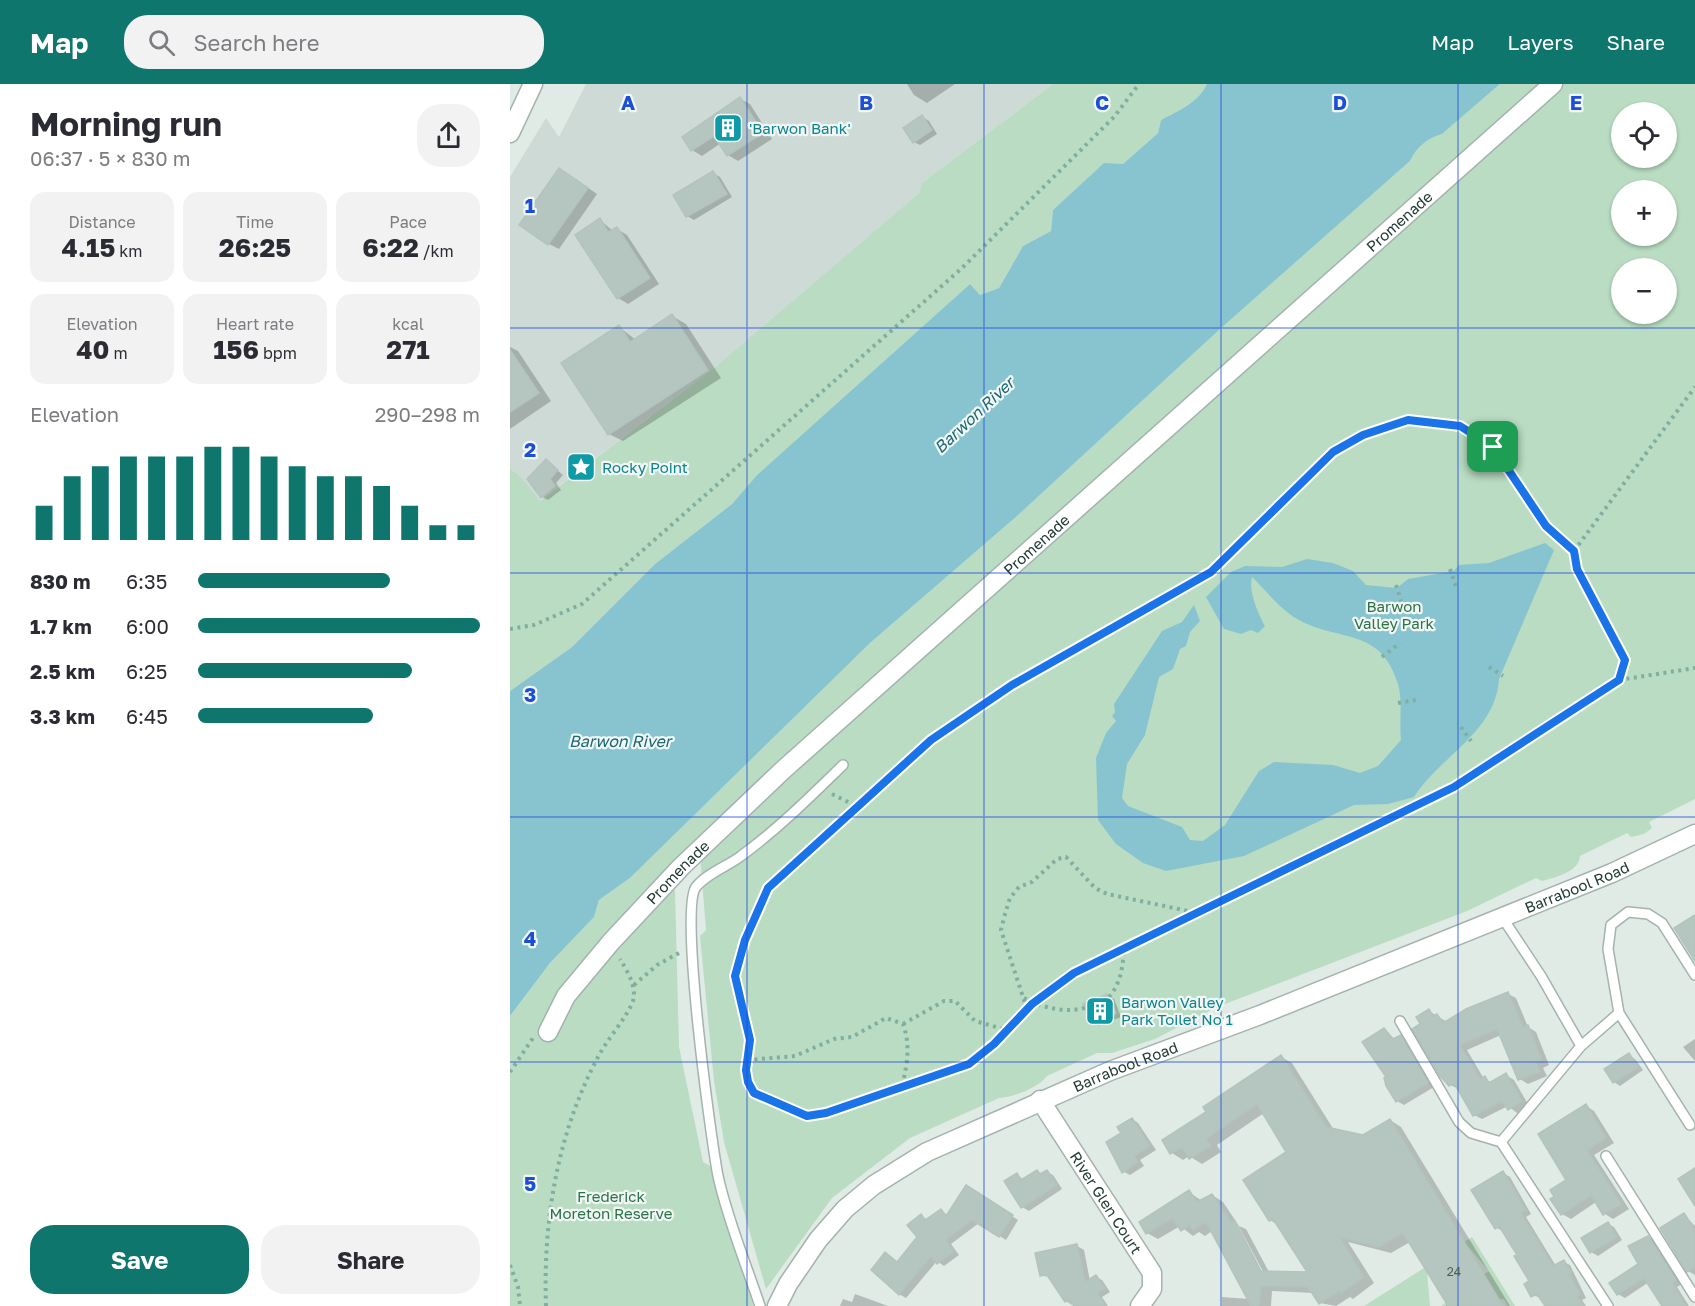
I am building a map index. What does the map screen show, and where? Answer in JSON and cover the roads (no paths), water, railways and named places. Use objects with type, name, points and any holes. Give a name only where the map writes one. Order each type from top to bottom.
[{"type":"street","points":[[510,133],[533,84]]},
{"type":"street","name":"Promenade","points":[[540,1035],[566,996],[611,942],[681,867],[783,770],[1553,84]]},
{"type":"street","name":"Barrabool Road","points":[[777,1306],[788,1284],[818,1240],[845,1209],[874,1185],[927,1152],[1040,1100],[1611,873],[1695,834]]},
{"type":"street","name":"River Glen Court","points":[[1040,1100],[1152,1273],[1152,1289],[1140,1306]]},
{"type":"lane","name":"Promenade","points":[[760,1306],[719,1178],[704,1075],[692,946],[692,895],[696,886],[741,856],[783,822],[843,765]]},
{"type":"lane","points":[[1690,1125],[1619,1013],[1608,949],[1611,925],[1628,912],[1648,914],[1662,923],[1695,975]]},
{"type":"lane","points":[[1502,917],[1541,976],[1581,1046]]},
{"type":"lane","points":[[1501,1142],[1581,1046],[1619,1013]]},
{"type":"lane","points":[[1400,1022],[1459,1122],[1471,1133],[1501,1142],[1608,1306]]},
{"type":"lane","points":[[1606,1156],[1695,1297]]},
{"type":"water","name":"Barwon River","points":[[1207,84],[1500,84],[1442,134],[1423,144],[1410,161],[1219,330],[1017,516],[870,643],[630,878],[599,900],[594,917],[550,963],[510,1016],[510,691],[572,647],[655,564],[732,504],[757,475],[970,284],[980,295],[999,288],[1023,246],[1051,231],[1053,210],[1104,163],[1123,164],[1158,133],[1161,120],[1193,101]]},
{"type":"water","points":[[1545,543],[1554,550],[1499,679],[1496,698],[1488,714],[1478,729],[1425,782],[1414,797],[1388,804],[1354,805],[1244,856],[1166,871],[1143,863],[1116,844],[1098,820],[1096,758],[1106,733],[1116,721],[1112,716],[1115,712],[1114,704],[1162,631],[1182,622],[1194,605],[1200,621],[1190,632],[1186,646],[1180,649],[1173,669],[1159,677],[1145,735],[1127,764],[1122,798],[1128,806],[1182,827],[1190,840],[1203,841],[1225,825],[1259,771],[1274,762],[1333,765],[1360,773],[1378,766],[1401,740],[1398,684],[1391,666],[1381,653],[1357,639],[1314,627],[1292,616],[1252,577],[1253,595],[1265,626],[1258,633],[1251,630],[1241,634],[1224,629],[1206,597],[1231,572],[1245,566],[1282,567],[1307,559],[1333,563],[1353,571],[1366,585],[1397,588],[1408,579],[1454,571],[1459,565],[1489,563]]},
{"type":"place","name":"'Barwon Bank'","points":[[728,128]]},
{"type":"place","name":"Rocky Point","points":[[581,467]]},
{"type":"place","name":"Barwon Valley Park Toilet No 1","points":[[1100,1011]]},
{"type":"park label","name":"Barwon Valley Park","points":[[1394,614]]},
{"type":"park label","name":"Frederick Moreton Reserve","points":[[611,1204]]}]
